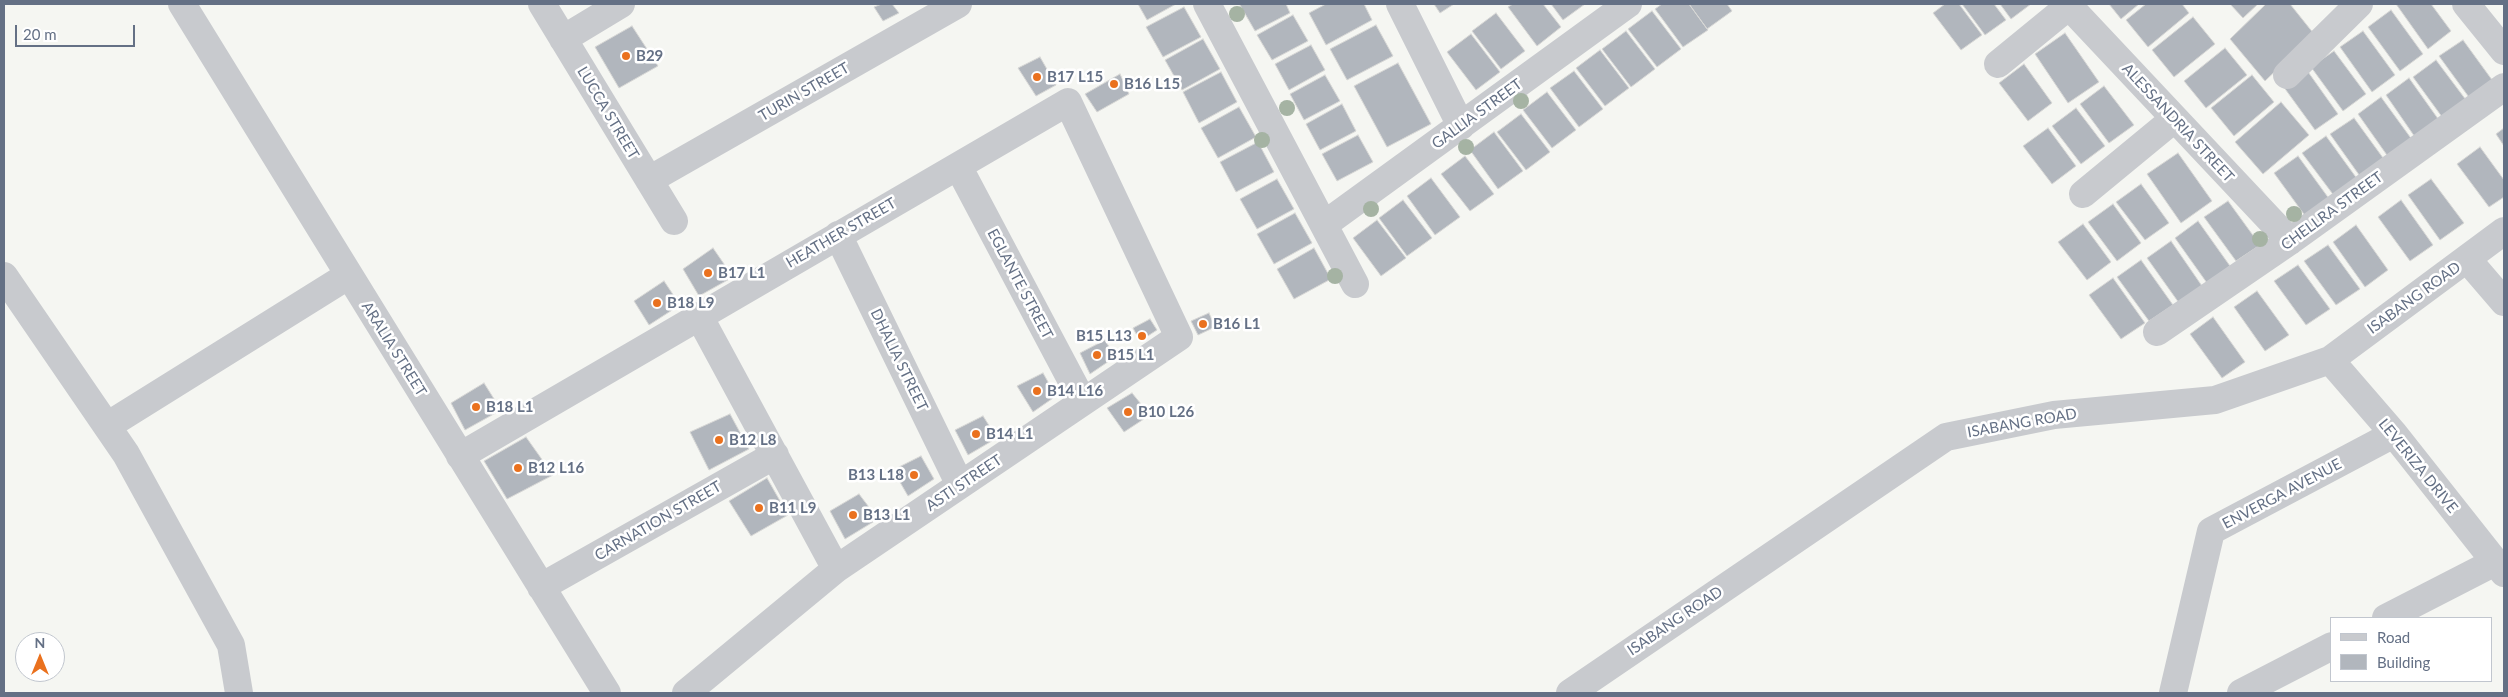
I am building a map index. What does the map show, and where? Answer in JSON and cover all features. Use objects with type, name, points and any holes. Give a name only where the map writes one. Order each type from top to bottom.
[{"type":"street","name":"ARALIA STREET","points":[[182,4],[607,693]]},
{"type":"street","name":"LUCCA STREET","points":[[542,4],[674,221]]},
{"type":"street","points":[[563,38],[621,4]]},
{"type":"street","name":"TURIN STREET","points":[[649,180],[958,4]]},
{"type":"street","points":[[1207,4],[1326,224],[1355,284]]},
{"type":"street","points":[[1400,4],[1461,126]]},
{"type":"street","name":"GALLIA STREET","points":[[1326,224],[1628,4]]},
{"type":"street","points":[[2466,4],[2504,51]]},
{"type":"street","points":[[1998,64],[2068,5]]},
{"type":"street","name":"ALESSANDRIA STREET","points":[[2068,5],[2290,241]]},
{"type":"street","points":[[2288,75],[2352,6]]},
{"type":"street","name":"CHELLRA STREET","points":[[2157,332],[2290,241],[2504,87]]},
{"type":"street","name":"HEATHER STREET","points":[[460,456],[1068,102],[1179,337]]},
{"type":"street","points":[[2083,194],[2174,119]]},
{"type":"street","name":"EGLANTE STREET","points":[[958,166],[1082,402]]},
{"type":"street","name":"ISABANG ROAD","points":[[1570,693],[1946,437],[2054,415],[2215,400],[2330,360],[2504,231]]},
{"type":"street","name":"DHALIA STREET","points":[[838,235],[960,486]]},
{"type":"street","points":[[2467,259],[2504,302]]},
{"type":"street","points":[[107,426],[348,275]]},
{"type":"street","points":[[8,290],[126,454],[231,645],[239,693]]},
{"type":"street","points":[[699,316],[836,569]]},
{"type":"street","name":"ASTI STREET","points":[[686,693],[836,569],[1179,337]]},
{"type":"street","name":"LEVERIZA DRIVE","points":[[2330,360],[2394,434],[2500,568]]},
{"type":"street","name":"ENVERGA AVENUE","points":[[2173,693],[2211,531],[2394,434]]},
{"type":"street","name":"CARNATION STREET","points":[[541,587],[775,455]]},
{"type":"street","points":[[2388,617],[2500,568]]},
{"type":"street","points":[[2241,693],[2330,647]]},
{"type":"building","points":[[882,4],[892,4],[899,13],[883,21],[874,7]]},
{"type":"building","points":[[1138,4],[1176,4],[1147,20]]},
{"type":"building","points":[[1286,4],[1290,13],[1255,31],[1240,5]]},
{"type":"building","points":[[1326,4],[1364,4],[1372,20],[1326,45],[1309,13]]},
{"type":"building","points":[[1434,4],[1454,4],[1440,13]]},
{"type":"building","points":[[1513,4],[1543,4],[1561,27],[1537,46],[1508,7]]},
{"type":"building","points":[[1551,4],[1585,4],[1563,20]]},
{"type":"building","points":[[1662,4],[1689,4],[1708,30],[1683,47],[1655,9]]},
{"type":"building","points":[[1689,4],[1727,4],[1732,11],[1707,29]]},
{"type":"building","points":[[1945,4],[1959,4],[1982,35],[1961,50],[1933,13]]},
{"type":"building","points":[[1962,4],[1994,4],[2006,20],[1985,35]]},
{"type":"building","points":[[2000,4],[2031,4],[2011,19]]},
{"type":"building","points":[[2109,4],[2139,4],[2121,19]]},
{"type":"building","points":[[2146,4],[2182,4],[2189,13],[2148,47],[2126,20]]},
{"type":"building","points":[[2230,4],[2258,4],[2243,18]]},
{"type":"building","points":[[2266,4],[2290,4],[2314,34],[2265,81],[2230,39]]},
{"type":"building","points":[[2396,4],[2431,4],[2451,31],[2428,49]]},
{"type":"building","points":[[1184,7],[1201,37],[1163,57],[1146,27]]},
{"type":"building","points":[[2391,10],[2423,54],[2400,71],[2368,27]]},
{"type":"building","points":[[1652,11],[1681,49],[1657,67],[1628,29]]},
{"type":"building","points":[[1496,13],[1525,51],[1501,69],[1472,31]]},
{"type":"building","points":[[1293,15],[1308,41],[1272,60],[1257,35]]},
{"type":"building","points":[[2193,17],[2215,44],[2174,77],[2152,50]]},
{"type":"building","points":[[1376,25],[1393,56],[1347,80],[1330,49]]},
{"type":"building","name":"B29","points":[[632,26],[658,66],[619,88],[595,47]]},
{"type":"building","points":[[1626,31],[1655,69],[1631,87],[1602,49]]},
{"type":"building","points":[[2363,31],[2395,75],[2372,92],[2340,47]]},
{"type":"building","points":[[2065,33],[2099,82],[2068,103],[2035,54]]},
{"type":"building","points":[[1471,34],[1500,72],[1476,90],[1447,52]]},
{"type":"building","points":[[1203,39],[1220,69],[1182,90],[1165,60]]},
{"type":"building","points":[[2463,40],[2495,84],[2471,100],[2439,56]]},
{"type":"building","points":[[1311,45],[1325,70],[1289,90],[1275,64]]},
{"type":"building","points":[[2225,48],[2247,75],[2206,108],[2184,81]]},
{"type":"building","points":[[1600,50],[1629,88],[1605,106],[1576,68]]},
{"type":"building","points":[[2334,51],[2366,94],[2343,111],[2311,67]]},
{"type":"building","name":"B17 L15","points":[[1040,57],[1056,85],[1036,96],[1018,68]]},
{"type":"building","points":[[2436,60],[2469,104],[2445,121],[2413,77]]},
{"type":"building","points":[[1398,63],[1431,124],[1387,147],[1354,86]]},
{"type":"building","points":[[2024,64],[2052,103],[2028,121],[1999,83]]},
{"type":"building","points":[[2306,69],[2338,114],[2315,130],[2283,86]]},
{"type":"building","points":[[1574,71],[1603,109],[1579,127],[1550,88]]},
{"type":"building","points":[[1221,72],[1237,102],[1199,123],[1183,92]]},
{"type":"building","name":"B16 L15","points":[[1120,74],[1129,94],[1097,112],[1085,94]]},
{"type":"building","points":[[1325,75],[1340,101],[1304,120],[1290,94]]},
{"type":"building","points":[[2252,75],[2274,102],[2234,136],[2211,108]]},
{"type":"building","points":[[2409,78],[2441,123],[2417,140],[2386,95]]},
{"type":"building","points":[[2104,86],[2134,125],[2109,143],[2080,104]]},
{"type":"building","points":[[1547,92],[1576,130],[1552,148],[1523,110]]},
{"type":"building","points":[[2381,97],[2413,141],[2389,158],[2358,114]]},
{"type":"building","points":[[2281,102],[2309,135],[2263,174],[2235,142]]},
{"type":"building","points":[[1342,104],[1356,131],[1320,150],[1306,124]]},
{"type":"building","points":[[1239,107],[1256,137],[1218,158],[1201,128]]},
{"type":"building","points":[[2076,108],[2105,146],[2081,164],[2052,126]]},
{"type":"building","points":[[1521,114],[1550,152],[1526,170],[1497,132]]},
{"type":"building","points":[[2354,118],[2386,162],[2362,179],[2330,134]]},
{"type":"building","points":[[2048,128],[2076,166],[2052,184],[2023,146]]},
{"type":"building","points":[[2504,128],[2504,146],[2496,134]]},
{"type":"building","points":[[1494,132],[1523,171],[1498,189],[1470,150]]},
{"type":"building","points":[[1358,135],[1373,162],[1337,181],[1322,154]]},
{"type":"building","points":[[2326,136],[2358,180],[2335,197],[2302,153]]},
{"type":"building","points":[[1258,142],[1274,172],[1236,192],[1220,162]]},
{"type":"building","points":[[2480,147],[2504,180],[2504,197],[2489,207],[2457,164]]},
{"type":"building","points":[[2178,153],[2212,201],[2181,223],[2147,174]]},
{"type":"building","points":[[1465,156],[1494,194],[1470,211],[1441,174]]},
{"type":"building","points":[[2298,156],[2330,200],[2306,217],[2274,173]]},
{"type":"building","points":[[1431,178],[1460,217],[1435,235],[1407,196]]},
{"type":"building","points":[[1277,179],[1294,209],[1257,229],[1240,199]]},
{"type":"building","points":[[2431,179],[2464,223],[2440,240],[2408,195]]},
{"type":"building","points":[[2141,184],[2169,223],[2145,240],[2116,202]]},
{"type":"building","points":[[1403,200],[1432,238],[1407,256],[1379,218]]},
{"type":"building","points":[[2401,200],[2433,245],[2410,261],[2378,217]]},
{"type":"building","points":[[2228,201],[2260,245],[2236,261],[2204,217]]},
{"type":"building","points":[[2113,204],[2141,243],[2117,261],[2088,222]]},
{"type":"building","points":[[1295,213],[1312,243],[1274,264],[1257,234]]},
{"type":"building","points":[[1377,220],[1406,258],[1381,276],[1353,238]]},
{"type":"building","points":[[2198,221],[2230,266],[2207,283],[2175,238]]},
{"type":"building","points":[[2083,224],[2111,262],[2087,280],[2058,242]]},
{"type":"building","points":[[2356,225],[2388,270],[2365,287],[2333,242]]},
{"type":"building","points":[[2171,241],[2202,286],[2179,303],[2147,258]]},
{"type":"building","points":[[2328,245],[2360,289],[2336,305],[2304,261]]},
{"type":"building","name":"B17 L1","points":[[713,248],[733,277],[699,296],[683,269]]},
{"type":"building","points":[[1314,248],[1331,279],[1294,299],[1277,269]]},
{"type":"building","points":[[2141,260],[2173,305],[2149,321],[2117,277]]},
{"type":"building","points":[[2298,265],[2330,309],[2306,325],[2274,281]]},
{"type":"building","points":[[2113,278],[2145,323],[2121,339],[2089,295]]},
{"type":"building","name":"B18 L9","points":[[664,281],[680,305],[649,325],[634,301]]},
{"type":"building","points":[[2257,291],[2289,335],[2265,351],[2234,307]]},
{"type":"building","name":"B16 L1","points":[[1209,313],[1215,327],[1198,335],[1191,321]]},
{"type":"building","points":[[2213,317],[2245,362],[2222,378],[2190,334]]},
{"type":"building","name":"B15 L13","points":[[1150,319],[1157,330],[1140,341],[1133,328]]},
{"type":"building","name":"B15 L1","points":[[1105,340],[1115,357],[1090,374],[1080,353]]},
{"type":"building","name":"B14 L16","points":[[1043,373],[1056,396],[1033,412],[1017,386]]},
{"type":"building","name":"B18 L1","points":[[484,383],[501,410],[465,430],[451,403]]},
{"type":"building","name":"B10 L26","points":[[1132,393],[1150,415],[1124,432],[1107,408]]},
{"type":"building","name":"B12 L8","points":[[730,414],[749,449],[709,470],[690,432]]},
{"type":"building","name":"B14 L1","points":[[983,416],[997,438],[968,455],[955,430]]},
{"type":"building","name":"B12 L16","points":[[526,437],[553,475],[507,499],[484,461]]},
{"type":"building","name":"B13 L18","points":[[921,456],[934,479],[908,496],[893,470]]},
{"type":"building","name":"B11 L9","points":[[767,478],[788,515],[751,536],[729,501]]},
{"type":"building","name":"B13 L1","points":[[859,494],[878,519],[845,539],[830,511]]},
{"type":"place","name":"B29","points":[[626,56]]},
{"type":"place","name":"B17 L15","points":[[1037,77]]},
{"type":"place","name":"B16 L15","points":[[1114,84]]},
{"type":"place","name":"B17 L1","points":[[708,273]]},
{"type":"place","name":"B18 L9","points":[[657,303]]},
{"type":"place","name":"B16 L1","points":[[1203,324]]},
{"type":"place","name":"B15 L13","points":[[1142,336]]},
{"type":"place","name":"B15 L1","points":[[1097,355]]},
{"type":"place","name":"B14 L16","points":[[1037,391]]},
{"type":"place","name":"B18 L1","points":[[476,407]]},
{"type":"place","name":"B10 L26","points":[[1128,412]]},
{"type":"place","name":"B14 L1","points":[[976,434]]},
{"type":"place","name":"B12 L8","points":[[719,440]]},
{"type":"place","name":"B12 L16","points":[[518,468]]},
{"type":"place","name":"B13 L18","points":[[914,475]]},
{"type":"place","name":"B11 L9","points":[[759,508]]},
{"type":"place","name":"B13 L1","points":[[853,515]]}]
